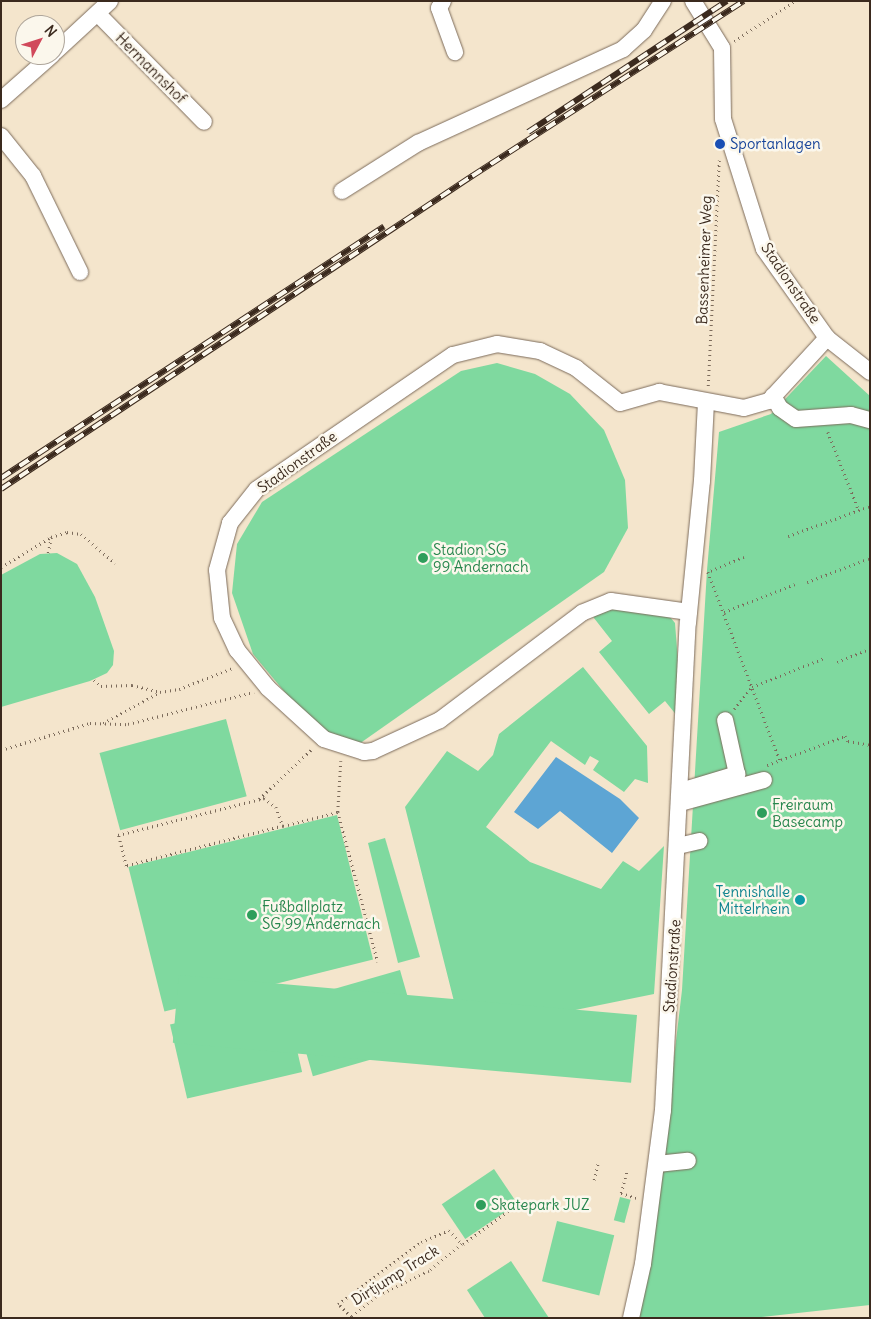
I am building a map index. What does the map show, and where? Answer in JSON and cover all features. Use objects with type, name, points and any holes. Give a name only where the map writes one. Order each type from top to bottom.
[{"type":"street","points":[[65,43],[110,1]]},
{"type":"street","points":[[443,1],[439,8],[455,52]]},
{"type":"street","points":[[342,191],[418,143],[623,49],[644,30],[662,1]]},
{"type":"street","points":[[693,1],[722,48]]},
{"type":"street","name":"Hermannshof","points":[[98,14],[204,122]]},
{"type":"street","name":"Stadionstraße","points":[[722,48],[723,119],[764,249],[827,338],[870,372]]},
{"type":"street","points":[[1,100],[41,65]]},
{"type":"street","points":[[1,136],[33,176],[80,272]]},
{"type":"street","name":"Stadionstraße","points":[[690,612],[611,601],[582,613],[440,720],[373,751],[342,747],[324,739],[268,688],[247,662],[222,618],[217,590],[223,547],[230,523],[243,503],[278,473],[453,355],[498,344],[540,351],[576,368],[620,404],[659,392],[706,403],[744,408],[760,405],[773,396],[827,338]]},
{"type":"street","points":[[773,396],[780,408],[796,419],[822,419],[851,415],[870,420]]},
{"type":"street","name":"Stadionstraße","points":[[631,1318],[657,1188],[681,797],[690,612],[706,403]]},
{"type":"street","points":[[681,797],[737,774],[724,720]]},
{"type":"street","points":[[681,797],[763,773]]},
{"type":"street","points":[[678,846],[699,841]]},
{"type":"street","points":[[657,1164],[688,1161]]},
{"type":"path","points":[[722,48],[794,1]]},
{"type":"path","name":"Bassenheimer Weg","points":[[706,403],[720,152]]},
{"type":"path","points":[[822,419],[858,508]]},
{"type":"path","points":[[788,536],[858,508],[870,506]]},
{"type":"path","points":[[1,567],[51,537],[67,532],[81,534],[115,563]]},
{"type":"path","points":[[48,553],[51,537]]},
{"type":"path","points":[[744,557],[708,572],[780,761]]},
{"type":"path","points":[[807,582],[870,558]]},
{"type":"path","points":[[724,612],[795,584]]},
{"type":"path","points":[[837,662],[870,649]]},
{"type":"path","points":[[724,720],[752,687],[824,658]]},
{"type":"path","points":[[102,723],[160,692],[179,689],[247,662]]},
{"type":"path","points":[[94,680],[101,686],[132,685],[160,692]]},
{"type":"path","points":[[1,750],[90,723],[128,724],[268,688]]},
{"type":"path","points":[[763,773],[780,761],[845,736],[848,742],[870,745]]},
{"type":"path","points":[[259,799],[324,739]]},
{"type":"path","points":[[342,747],[338,812],[378,962]]},
{"type":"path","points":[[283,826],[276,807],[271,800],[259,799],[118,834],[126,866],[338,812]]},
{"type":"path","points":[[594,1180],[598,1163]]},
{"type":"path","points":[[621,1193],[627,1170]]},
{"type":"path","points":[[462,1244],[518,1204]]},
{"type":"path","name":"Dirtjump Track","points":[[449,1230],[462,1244],[429,1271],[376,1298],[351,1317],[338,1304],[422,1242],[449,1230]]},
{"type":"green space","points":[[826,356],[870,396],[870,1305],[752,1318],[637,1318],[654,1228],[682,990],[707,570],[719,432],[771,414]]},
{"type":"green space","name":"Stadion SG 99 Andernach","points":[[497,363],[535,374],[570,394],[604,430],[625,480],[628,528],[604,572],[359,744],[345,744],[308,720],[253,654],[232,593],[237,544],[262,502],[461,371]]},
{"type":"green space","points":[[57,553],[77,564],[95,597],[114,651],[113,665],[107,673],[90,681],[1,707],[1,575],[40,554]]},
{"type":"green space","points":[[613,606],[670,617],[675,623],[679,675],[678,717],[665,701],[649,714],[599,652],[612,641],[590,613]]},
{"type":"green space","points":[[583,667],[647,746],[648,783],[635,779],[624,792],[593,770],[599,761],[590,756],[585,765],[551,741],[486,827],[530,862],[601,889],[623,861],[639,871],[664,846],[654,994],[462,1033],[405,807],[447,751],[478,771],[493,755],[499,734]]},
{"type":"green space","points":[[226,719],[247,796],[120,830],[99,753]]},
{"type":"green space","name":"Fußballplatz SG 99 Andernach","points":[[337,815],[373,960],[164,1012],[128,867]]},
{"type":"green space","points":[[385,838],[420,957],[398,963],[368,843]]},
{"type":"green space","points":[[400,970],[421,1045],[313,1076],[291,1001]]},
{"type":"green space","points":[[179,975],[637,1015],[631,1083],[173,1043]]},
{"type":"green space","points":[[285,998],[302,1072],[187,1099],[170,1025]]},
{"type":"green space","name":"Skatepark JUZ","points":[[494,1169],[517,1204],[465,1239],[442,1204]]},
{"type":"green space","points":[[620,1197],[631,1200],[624,1223],[614,1220]]},
{"type":"green space","points":[[557,1221],[614,1235],[599,1295],[542,1281]]},
{"type":"green space","points":[[511,1261],[549,1318],[485,1318],[467,1290]]},
{"type":"water","points":[[556,757],[620,799],[639,818],[612,853],[560,811],[538,829],[514,812]]},
{"type":"railway","points":[[528,132],[727,1]]},
{"type":"railway","points":[[1,489],[472,176],[744,1]]},
{"type":"railway","points":[[1,478],[384,226]]},
{"type":"place","name":"Sportanlagen","points":[[720,144]]},
{"type":"place","name":"Stadion SG 99 Andernach","points":[[423,558]]},
{"type":"place","name":"Freiraum Basecamp","points":[[762,813]]},
{"type":"place","name":"Tennishalle Mittelrhein","points":[[800,900]]},
{"type":"place","name":"Fußballplatz SG 99 Andernach","points":[[252,915]]},
{"type":"place","name":"Skatepark JUZ","points":[[481,1205]]}]
